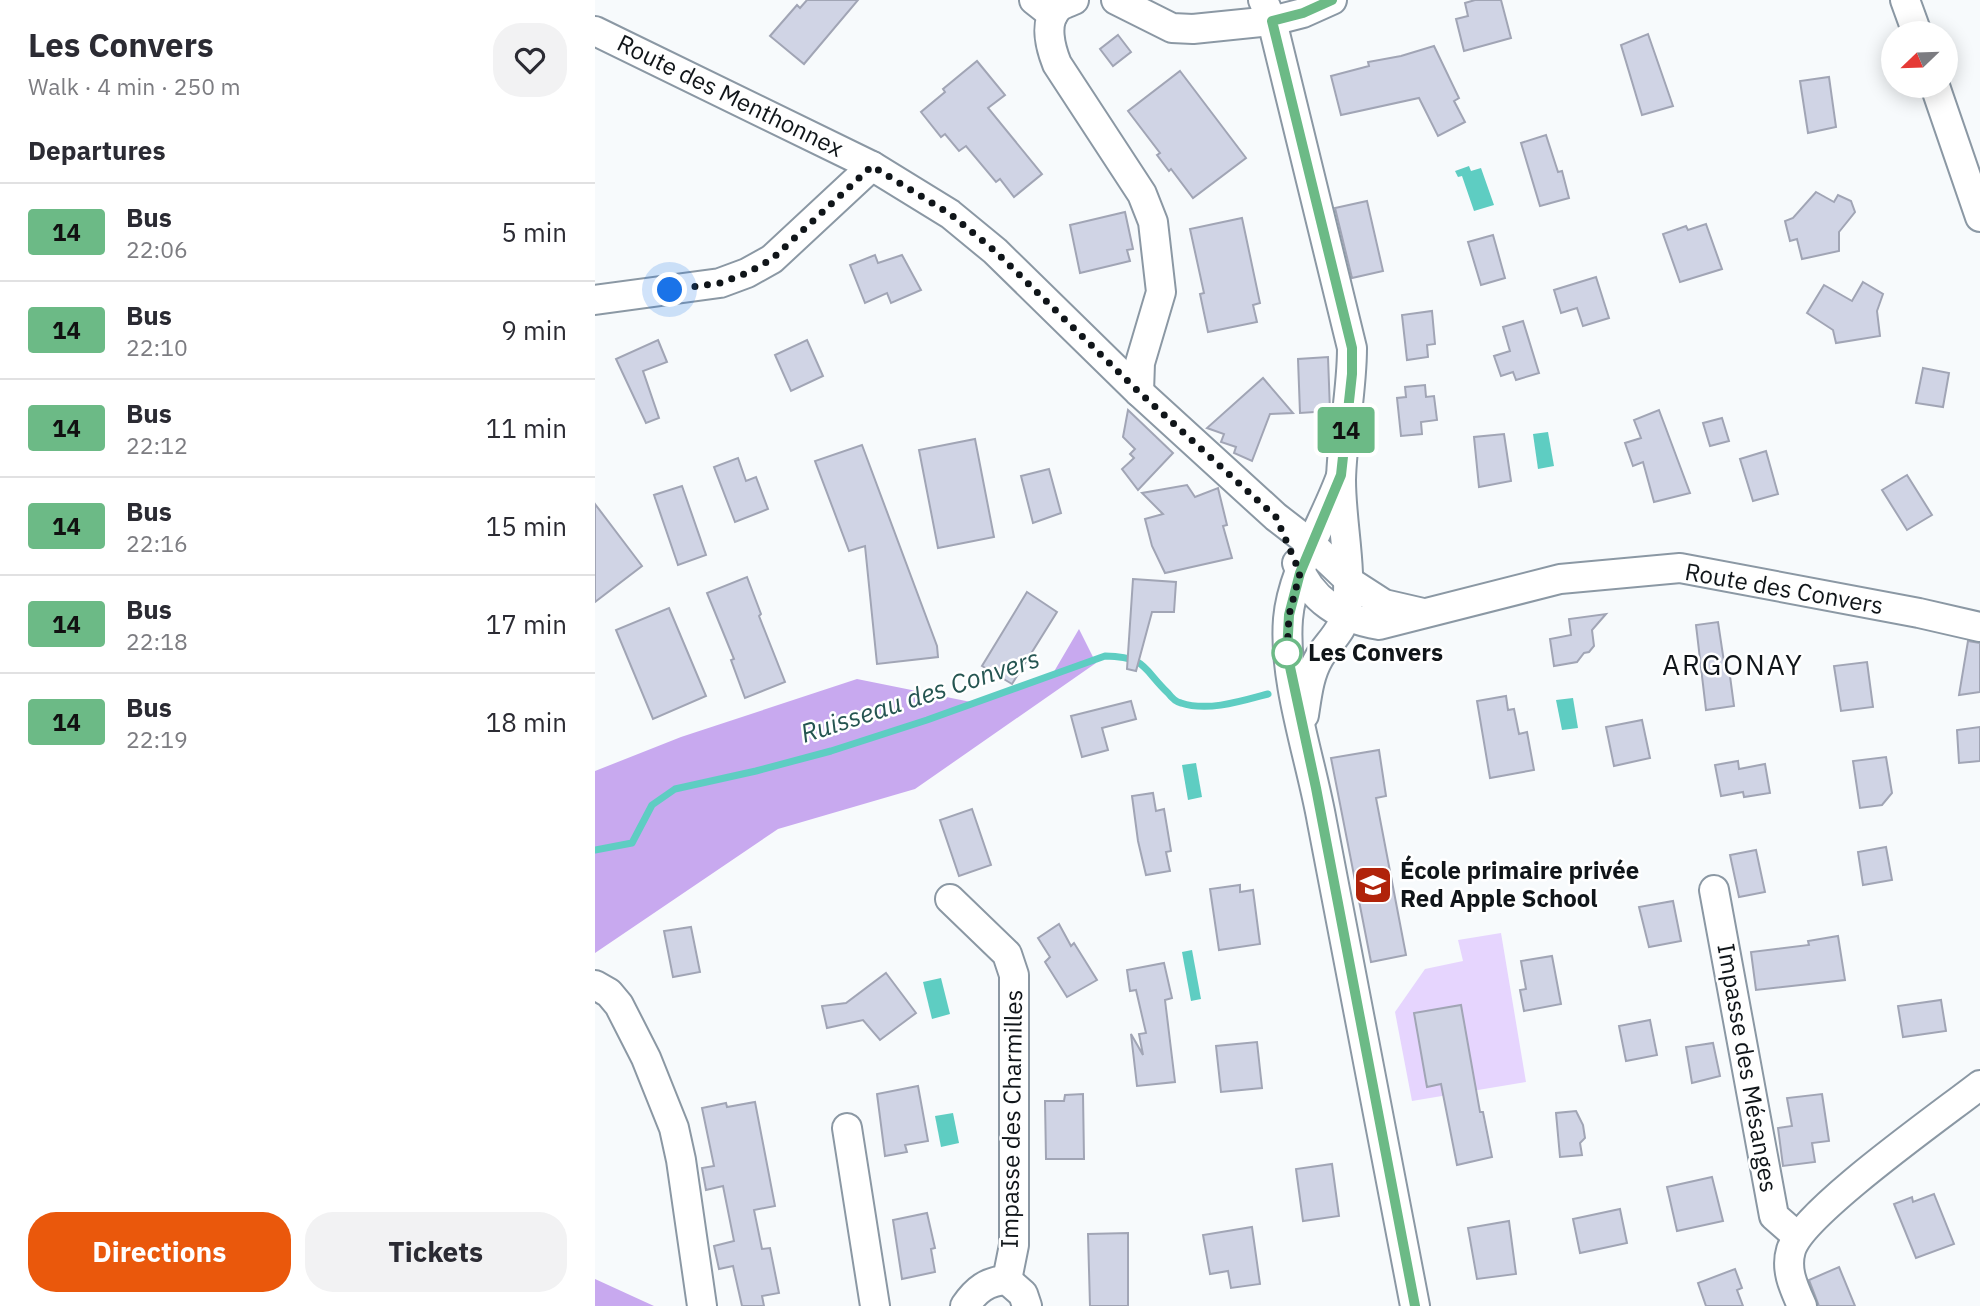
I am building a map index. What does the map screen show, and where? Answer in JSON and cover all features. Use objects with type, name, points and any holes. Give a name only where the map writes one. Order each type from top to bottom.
[{"type":"street","points":[[1116,0],[1172,28],[1193,29],[1268,10],[1303,13],[1332,0]]},
{"type":"street","points":[[1905,0],[1913,21]]},
{"type":"street","points":[[1054,5],[1050,46],[1057,64],[1142,194],[1153,222],[1161,292],[1140,363],[1139,392]]},
{"type":"street","points":[[1268,10],[1352,348],[1352,374],[1341,475],[1348,579],[1346,616],[1318,660],[1308,689],[1302,728]]},
{"type":"street","name":"Route des Menthonnex","points":[[595,31],[872,166],[950,214],[995,251],[1139,392],[1348,579]]},
{"type":"street","points":[[1939,98],[1980,217]]},
{"type":"street","points":[[595,300],[720,283],[747,273],[772,259],[872,166]]},
{"type":"street","points":[[1341,475],[1300,573],[1289,615],[1287,653],[1316,788],[1415,1306]]},
{"type":"street","name":"Route des Menthonnex","points":[[1276,517],[1300,573]]},
{"type":"street","name":"Route des Convers","points":[[1300,573],[1315,594],[1336,612],[1379,625],[1560,579],[1680,568],[1980,627]]},
{"type":"street","name":"Route des Convers","points":[[1348,579],[1384,604],[1423,613]]},
{"type":"street","name":"Impasse des Mésanges","points":[[1714,890],[1774,1216],[1797,1236]]},
{"type":"street","name":"Impasse des Charmilles","points":[[950,899],[1007,954],[1014,975],[1014,1245],[1007,1280]]},
{"type":"street","points":[[595,985],[609,993],[619,1005],[646,1058],[674,1128],[702,1306]]},
{"type":"street","points":[[1801,1306],[1790,1279],[1789,1269],[1790,1250],[1797,1236],[1847,1188],[1980,1085]]},
{"type":"street","points":[[847,1128],[875,1306]]},
{"type":"street","points":[[965,1306],[981,1286],[994,1280],[1007,1280],[1023,1294],[1027,1306]]},
{"type":"shaded area","points":[[1469,166],[1471,171],[1481,168],[1494,205],[1474,211],[1462,176],[1458,177],[1455,171]]},
{"type":"shaded area","points":[[1548,432],[1554,466],[1538,469],[1533,434]]},
{"type":"shaded area","points":[[1079,629],[1096,663],[915,789],[778,829],[595,953],[595,771],[681,737],[857,679],[971,702],[1052,675]]},
{"type":"shaded area","points":[[1573,698],[1578,728],[1562,730],[1556,700]]},
{"type":"shaded area","points":[[1196,763],[1202,797],[1188,800],[1182,765]]},
{"type":"shaded area","points":[[1501,933],[1526,1082],[1412,1101],[1395,1012],[1425,969],[1463,961],[1458,940]]},
{"type":"shaded area","points":[[1192,950],[1201,999],[1191,1001],[1182,952]]},
{"type":"shaded area","points":[[941,978],[950,1014],[932,1019],[923,982]]},
{"type":"shaded area","points":[[953,1113],[959,1143],[941,1147],[935,1116]]},
{"type":"shaded area","points":[[595,1279],[654,1306],[595,1306]]},
{"type":"building","points":[[807,0],[858,0],[804,64],[770,36],[797,5],[800,8]]},
{"type":"building","points":[[1475,0],[1501,0],[1511,38],[1464,51],[1456,19],[1468,16],[1465,3]]},
{"type":"building","points":[[1648,34],[1673,106],[1642,115],[1621,45]]},
{"type":"building","points":[[1118,35],[1131,52],[1113,66],[1100,49]]},
{"type":"building","points":[[1434,46],[1459,98],[1454,101],[1465,122],[1438,136],[1419,98],[1341,115],[1331,76],[1369,66],[1368,62]]},
{"type":"building","points":[[977,61],[1005,95],[988,108],[1042,174],[1014,197],[1000,179],[996,182],[966,146],[959,151],[945,134],[941,137],[921,112],[945,92],[943,89]]},
{"type":"building","points":[[1180,71],[1246,158],[1193,198],[1157,155],[1160,153],[1128,111]]},
{"type":"building","points":[[1829,77],[1836,127],[1808,133],[1800,81]]},
{"type":"building","points":[[1546,135],[1558,172],[1562,171],[1569,198],[1540,206],[1521,143]]},
{"type":"building","points":[[1816,192],[1834,202],[1838,195],[1851,201],[1855,212],[1839,232],[1839,251],[1802,259],[1797,239],[1790,241],[1785,221],[1793,218]]},
{"type":"building","points":[[1367,201],[1383,271],[1352,278],[1335,208]]},
{"type":"building","points":[[1125,212],[1133,249],[1127,250],[1130,261],[1080,273],[1070,225]]},
{"type":"building","points":[[1242,218],[1260,303],[1253,305],[1257,322],[1208,332],[1200,294],[1204,293],[1190,229]]},
{"type":"building","points":[[1706,224],[1722,269],[1680,282],[1663,234],[1686,226],[1688,230]]},
{"type":"building","points":[[1493,235],[1505,278],[1481,285],[1468,242]]},
{"type":"building","points":[[875,255],[878,263],[902,255],[921,290],[891,303],[887,293],[865,303],[850,265]]},
{"type":"building","points":[[1596,277],[1609,318],[1583,326],[1577,308],[1561,313],[1554,290]]},
{"type":"building","points":[[1863,282],[1883,294],[1877,311],[1880,336],[1836,343],[1833,330],[1807,313],[1824,285],[1852,301]]},
{"type":"building","points":[[1432,311],[1435,344],[1427,345],[1428,357],[1407,360],[1402,315]]},
{"type":"building","points":[[1523,321],[1539,373],[1516,380],[1513,372],[1501,376],[1494,356],[1510,351],[1503,327]]},
{"type":"building","points":[[658,340],[667,362],[643,371],[659,418],[646,423],[616,359]]},
{"type":"building","points":[[807,340],[823,376],[791,391],[775,355]]},
{"type":"building","points":[[1328,357],[1330,411],[1300,413],[1298,359]]},
{"type":"building","points":[[1923,368],[1949,373],[1943,407],[1916,403]]},
{"type":"building","points":[[1263,378],[1293,413],[1270,414],[1252,461],[1234,453],[1236,447],[1221,442],[1224,434],[1207,428]]},
{"type":"building","points":[[1425,385],[1426,397],[1434,396],[1437,420],[1421,422],[1422,434],[1401,436],[1397,398],[1406,397],[1405,387]]},
{"type":"building","points":[[1128,410],[1173,453],[1138,490],[1122,469],[1134,458],[1130,454],[1135,449],[1123,437]]},
{"type":"building","points":[[1659,410],[1690,493],[1654,502],[1643,462],[1633,466],[1625,443],[1641,438],[1634,420]]},
{"type":"building","points":[[1722,418],[1729,441],[1710,446],[1703,423]]},
{"type":"building","points":[[1504,434],[1511,481],[1479,487],[1474,437]]},
{"type":"building","points":[[975,439],[994,537],[938,548],[919,450]]},
{"type":"building","points":[[862,445],[937,646],[938,657],[877,664],[865,546],[849,551],[815,461]]},
{"type":"building","points":[[1766,451],[1778,494],[1753,501],[1740,459]]},
{"type":"building","points":[[738,458],[746,481],[756,477],[768,509],[735,522],[714,467]]},
{"type":"building","points":[[1049,469],[1061,513],[1033,523],[1021,476]]},
{"type":"building","points":[[1907,475],[1932,515],[1907,530],[1882,490]]},
{"type":"building","points":[[1187,485],[1195,497],[1218,488],[1227,525],[1223,526],[1232,558],[1165,573],[1152,546],[1145,519],[1163,514],[1142,493]]},
{"type":"building","points":[[682,486],[706,555],[678,565],[654,495]]},
{"type":"building","points":[[595,504],[642,566],[595,602]]},
{"type":"building","points":[[747,577],[785,682],[745,698],[731,660],[734,659],[707,593]]},
{"type":"building","points":[[1133,579],[1176,582],[1174,612],[1152,612],[1136,671],[1127,669]]},
{"type":"building","points":[[1027,592],[1057,612],[1012,684],[982,666]]},
{"type":"building","points":[[669,608],[706,696],[653,719],[616,630]]},
{"type":"building","points":[[1606,614],[1592,630],[1594,646],[1589,652],[1584,653],[1577,662],[1554,666],[1550,639],[1571,635],[1569,619]]},
{"type":"building","points":[[1718,622],[1724,662],[1728,661],[1734,706],[1706,710],[1696,625]]},
{"type":"building","points":[[1968,641],[1980,643],[1980,692],[1959,695]]},
{"type":"building","points":[[1867,662],[1873,707],[1841,711],[1834,666]]},
{"type":"building","points":[[1506,696],[1508,710],[1514,709],[1519,734],[1527,732],[1534,770],[1490,778],[1477,701]]},
{"type":"building","points":[[1131,701],[1136,719],[1102,728],[1108,750],[1082,757],[1071,716]]},
{"type":"building","points":[[1642,720],[1650,758],[1614,766],[1606,727]]},
{"type":"building","points":[[1980,727],[1980,761],[1959,763],[1957,730]]},
{"type":"building","points":[[1379,750],[1386,796],[1376,798],[1406,955],[1371,962],[1331,758]]},
{"type":"building","points":[[1886,757],[1892,793],[1882,805],[1860,808],[1853,761]]},
{"type":"building","points":[[1738,761],[1739,769],[1765,764],[1770,793],[1744,797],[1743,792],[1721,796],[1715,765]]},
{"type":"building","points":[[1153,793],[1156,811],[1164,809],[1171,851],[1166,852],[1170,871],[1146,875],[1132,796]]},
{"type":"building","points":[[972,809],[991,865],[959,876],[940,820]]},
{"type":"building","points":[[1886,847],[1892,880],[1863,885],[1858,852]]},
{"type":"building","points":[[1756,850],[1765,892],[1739,897],[1730,855]]},
{"type":"building","points":[[1240,885],[1240,892],[1253,890],[1260,944],[1219,950],[1210,889]]},
{"type":"building","points":[[1673,901],[1681,941],[1649,947],[1639,907]]},
{"type":"building","points":[[1059,924],[1071,946],[1074,943],[1097,980],[1067,997],[1045,962],[1050,957],[1038,938]]},
{"type":"building","points":[[691,927],[700,972],[673,977],[664,931]]},
{"type":"building","points":[[1838,936],[1845,980],[1756,990],[1751,952],[1809,945],[1808,941]]},
{"type":"building","points":[[1552,956],[1561,1004],[1524,1011],[1520,990],[1526,989],[1521,961]]},
{"type":"building","points":[[1164,963],[1172,998],[1165,1000],[1175,1082],[1137,1086],[1131,1034],[1143,1055],[1139,1034],[1146,1033],[1136,990],[1130,991],[1127,970]]},
{"type":"building","points":[[886,973],[916,1013],[880,1040],[863,1020],[827,1028],[822,1006],[846,1003]]},
{"type":"building","points":[[1941,1000],[1946,1031],[1903,1037],[1898,1006]]},
{"type":"building","points":[[1461,1005],[1480,1112],[1483,1112],[1492,1157],[1457,1165],[1441,1084],[1427,1087],[1414,1013]]},
{"type":"building","points":[[1650,1020],[1657,1055],[1626,1061],[1619,1026]]},
{"type":"building","points":[[1257,1042],[1262,1088],[1221,1092],[1216,1046]]},
{"type":"building","points":[[1713,1043],[1720,1076],[1692,1083],[1686,1047]]},
{"type":"building","points":[[918,1086],[928,1141],[905,1145],[907,1152],[885,1156],[877,1094]]},
{"type":"building","points":[[1083,1094],[1084,1159],[1046,1159],[1045,1101],[1064,1101],[1065,1095]]},
{"type":"building","points":[[1822,1094],[1829,1141],[1812,1143],[1815,1162],[1783,1166],[1778,1128],[1792,1126],[1787,1098]]},
{"type":"building","points":[[755,1102],[775,1206],[754,1210],[762,1249],[770,1248],[779,1293],[762,1296],[764,1306],[742,1306],[733,1266],[719,1269],[714,1246],[734,1241],[723,1186],[706,1190],[702,1168],[714,1166],[702,1108],[726,1103],[727,1107]]},
{"type":"building","points":[[1576,1111],[1583,1125],[1585,1138],[1580,1143],[1582,1155],[1560,1157],[1556,1113]]},
{"type":"building","points":[[1332,1164],[1339,1216],[1303,1221],[1296,1169]]},
{"type":"building","points":[[1712,1177],[1723,1221],[1677,1231],[1667,1187]]},
{"type":"building","points":[[1934,1194],[1954,1244],[1916,1258],[1894,1204],[1912,1197],[1913,1202]]},
{"type":"building","points":[[1620,1209],[1627,1243],[1580,1253],[1573,1219]]},
{"type":"building","points":[[927,1213],[935,1248],[931,1249],[935,1272],[902,1279],[893,1220]]},
{"type":"building","points":[[1509,1221],[1516,1274],[1477,1279],[1468,1228]]},
{"type":"building","points":[[1252,1227],[1260,1284],[1231,1288],[1228,1271],[1210,1274],[1203,1235]]},
{"type":"building","points":[[1128,1233],[1128,1306],[1090,1306],[1088,1234]]},
{"type":"building","points":[[1839,1267],[1855,1306],[1819,1306],[1809,1280]]},
{"type":"building","points":[[1735,1269],[1742,1288],[1737,1290],[1743,1306],[1706,1306],[1698,1283]]},
{"type":"waterway","name":"Ruisseau des Convers","points":[[595,850],[632,843],[652,805],[675,789],[831,751],[927,720],[1105,656],[1137,662],[1174,699],[1191,705],[1225,704],[1268,694]]},
{"type":"bus line","name":"14","points":[[1332,0],[1303,13],[1272,21],[1352,348],[1352,374],[1341,475],[1300,573],[1289,615],[1287,653],[1316,788],[1415,1306]]},
{"type":"place","name":"Les Convers","points":[[1287,653]]},
{"type":"place","name":"École primaire privée Red Apple School","points":[[1373,885]]},
{"type":"district","name":"ARGONAY","points":[[1733,665]]},
{"type":"route","points":[[670,290],[720,283],[747,273],[772,259],[872,166],[950,214],[995,251],[1139,392],[1276,517],[1300,573],[1289,615],[1287,653]]}]
